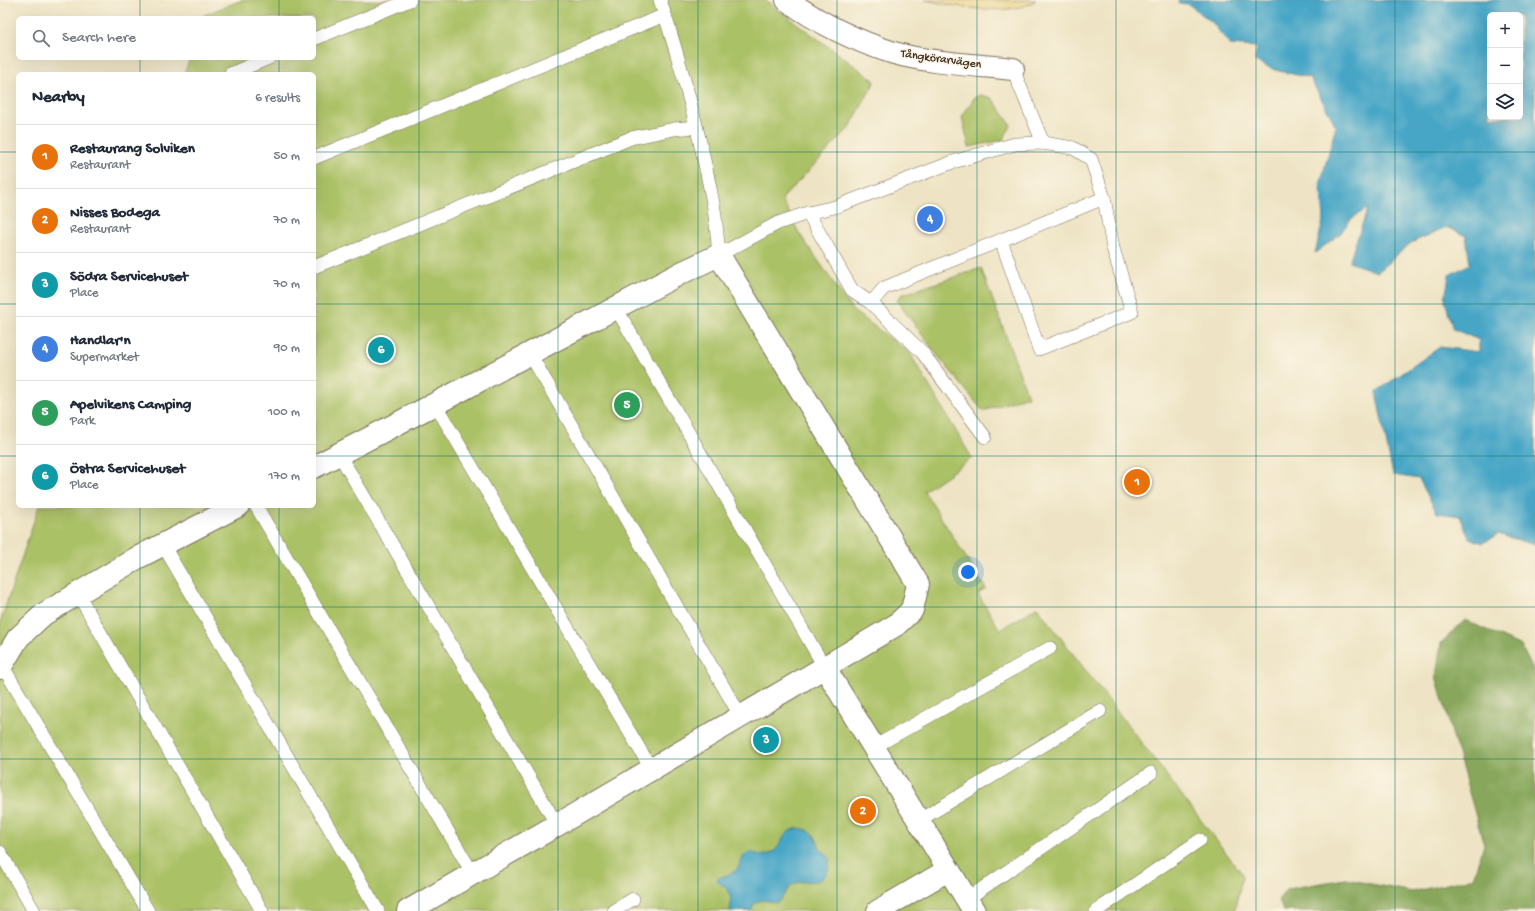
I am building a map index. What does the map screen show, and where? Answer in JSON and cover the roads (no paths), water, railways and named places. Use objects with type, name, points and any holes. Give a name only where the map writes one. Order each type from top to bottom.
[{"type":"street","name":"Tångkörarvägen","points":[[786,0],[832,28],[895,53],[922,59],[1013,69]]},
{"type":"street","points":[[316,466],[681,273],[719,255],[918,584],[912,610],[896,625],[652,770],[408,911]]},
{"type":"street","points":[[1,667],[18,638],[44,614],[137,558],[234,508]]},
{"type":"street","points":[[825,668],[970,905]]},
{"type":"street","points":[[878,911],[948,870]]},
{"type":"lane","points":[[316,38],[410,0]]},
{"type":"lane","points":[[660,0],[678,58],[696,127],[712,199],[719,255],[778,223],[808,212],[835,207],[953,162],[1015,144],[1043,143],[1073,148],[1091,159],[1104,198],[1113,248],[1132,312],[1039,349],[1001,240]]},
{"type":"lane","points":[[316,157],[665,15]]},
{"type":"lane","points":[[235,72],[264,60]]},
{"type":"lane","points":[[1013,69],[1043,143]]},
{"type":"lane","points":[[316,266],[632,138],[674,129],[696,127]]},
{"type":"lane","points":[[871,303],[884,288],[1104,198]]},
{"type":"lane","points":[[808,212],[852,290],[871,303],[922,352],[984,437]]},
{"type":"lane","points":[[616,308],[825,668]]},
{"type":"lane","points":[[530,354],[741,717]]},
{"type":"lane","points":[[435,404],[652,770]]},
{"type":"lane","points":[[339,454],[557,825]]},
{"type":"lane","points":[[257,508],[474,874]]},
{"type":"lane","points":[[163,545],[378,911]]},
{"type":"lane","points":[[78,594],[262,911]]},
{"type":"lane","points":[[874,747],[1050,648]]},
{"type":"lane","points":[[1,667],[148,911]]},
{"type":"lane","points":[[918,821],[1100,711]]},
{"type":"lane","points":[[970,905],[1151,772]]},
{"type":"lane","points":[[1096,911],[1200,840]]},
{"type":"lane","points":[[0,852],[34,911]]},
{"type":"lane","points":[[614,911],[633,899]]},
{"type":"water","points":[[1179,0],[1535,0],[1535,545],[1498,534],[1483,543],[1469,538],[1460,516],[1437,513],[1419,479],[1393,475],[1376,392],[1440,347],[1479,352],[1479,340],[1453,329],[1445,300],[1449,275],[1470,264],[1466,236],[1446,227],[1411,243],[1377,272],[1349,262],[1368,208],[1351,219],[1340,234],[1315,253],[1324,217],[1320,185],[1336,126],[1310,78],[1275,70],[1255,61],[1257,47],[1230,45],[1212,22],[1188,4],[1178,3]]},
{"type":"water","points":[[798,828],[810,831],[816,838],[820,848],[828,856],[829,868],[826,875],[822,879],[794,884],[776,903],[761,901],[755,903],[751,911],[730,911],[731,902],[728,890],[717,879],[735,871],[748,852],[764,855],[770,854],[778,847],[786,834],[791,830]]},
{"type":"place","name":"Handlar'n","points":[[930,219]]},
{"type":"place","name":"Östra Servicehuset","points":[[381,350]]},
{"type":"place","name":"Apelvikens Camping","points":[[627,405]]},
{"type":"place","name":"Restaurang Solviken","points":[[1137,482]]},
{"type":"place","name":"Södra Servicehuset","points":[[766,740]]},
{"type":"place","name":"Nisses Bodega","points":[[863,811]]}]
